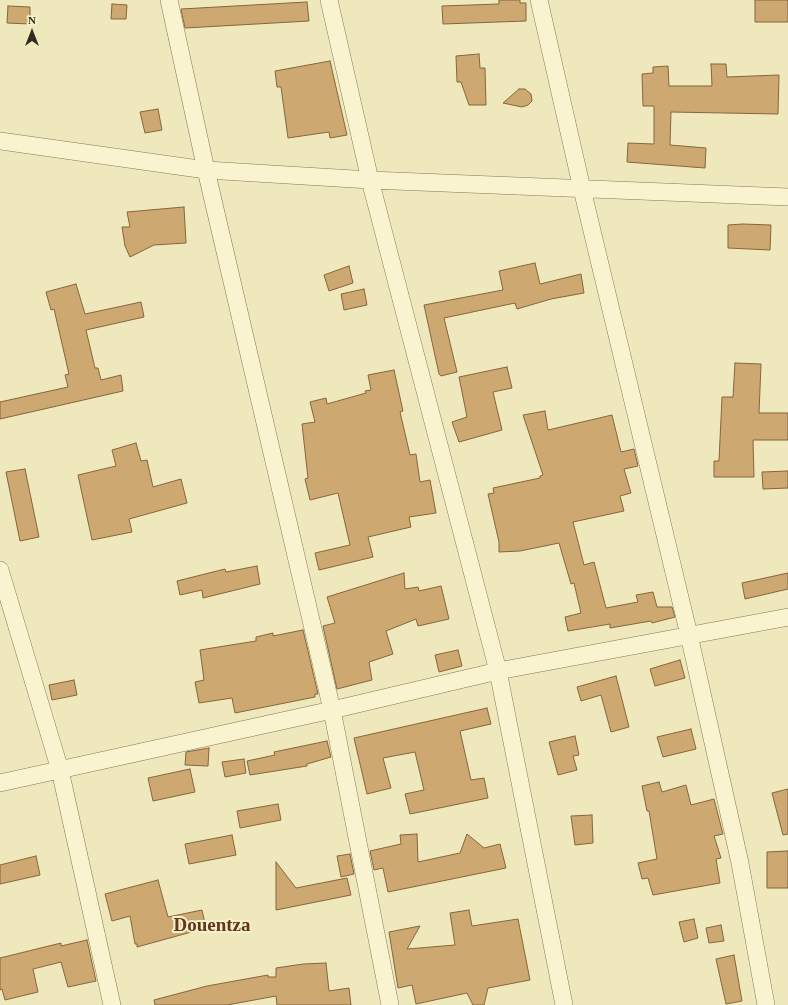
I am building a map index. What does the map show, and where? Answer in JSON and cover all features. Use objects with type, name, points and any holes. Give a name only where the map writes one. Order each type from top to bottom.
[{"type":"street","points":[[169,0],[206,170],[332,710],[390,1005]]},
{"type":"street","points":[[329,0],[370,180],[498,671],[564,1005]]},
{"type":"street","points":[[539,0],[582,189],[689,636],[740,863],[766,1005]]},
{"type":"street","points":[[0,141],[206,170],[370,180],[788,197]]},
{"type":"street","points":[[0,570],[60,770],[112,1005]]},
{"type":"street","points":[[0,783],[332,710],[498,671],[788,617]]},
{"type":"building","points":[[499,0],[520,0],[520,3],[526,3],[526,21],[443,24],[442,6],[499,4]]},
{"type":"building","points":[[755,0],[788,0],[788,22],[755,22]]},
{"type":"building","points":[[307,2],[309,21],[185,28],[181,9]]},
{"type":"building","points":[[112,4],[127,5],[126,19],[111,19]]},
{"type":"building","points":[[8,6],[30,7],[30,24],[7,23]]},
{"type":"building","points":[[479,54],[480,68],[485,68],[486,105],[469,105],[461,82],[457,82],[456,56]]},
{"type":"building","points":[[330,61],[347,135],[330,138],[329,132],[288,138],[281,87],[277,87],[275,71]]},
{"type":"building","points":[[711,64],[726,64],[727,77],[779,75],[778,114],[671,112],[670,145],[706,148],[705,168],[627,162],[628,143],[654,144],[654,106],[643,106],[642,74],[653,73],[653,67],[668,66],[669,86],[712,86]]},
{"type":"building","points":[[519,89],[525,89],[531,94],[532,101],[528,105],[522,107],[503,103]]},
{"type":"building","points":[[158,109],[162,130],[145,133],[140,112]]},
{"type":"building","points":[[184,207],[186,243],[154,245],[130,257],[125,246],[122,227],[130,227],[127,212]]},
{"type":"building","points":[[728,225],[771,225],[770,250],[728,248]]},
{"type":"building","points":[[535,263],[540,284],[581,274],[584,293],[551,299],[517,309],[515,303],[444,318],[457,372],[441,376],[439,374],[424,305],[503,290],[499,271]]},
{"type":"building","points":[[349,266],[353,283],[329,291],[324,275]]},
{"type":"building","points":[[76,284],[85,314],[141,302],[144,317],[86,330],[95,368],[98,368],[101,380],[121,375],[123,391],[0,419],[0,402],[68,387],[65,375],[69,374],[54,309],[51,310],[46,292]]},
{"type":"building","points":[[364,289],[367,305],[344,310],[341,294]]},
{"type":"building","points":[[735,363],[761,364],[759,413],[788,413],[788,440],[753,440],[754,477],[714,477],[714,461],[719,461],[722,397],[733,397]]},
{"type":"building","points":[[507,367],[512,388],[493,392],[502,430],[459,442],[452,422],[467,417],[459,377]]},
{"type":"building","points":[[394,370],[403,411],[400,412],[410,455],[416,454],[420,482],[430,480],[436,513],[409,517],[411,527],[368,537],[373,557],[319,570],[315,553],[350,545],[338,493],[310,500],[305,479],[308,478],[302,424],[315,422],[310,402],[326,398],[327,404],[366,393],[365,391],[371,390],[368,375]]},
{"type":"building","points":[[545,411],[548,430],[612,415],[621,452],[634,449],[638,466],[624,469],[631,493],[620,496],[624,511],[573,522],[584,565],[594,562],[606,608],[638,602],[636,595],[653,592],[657,607],[672,607],[675,617],[652,623],[651,621],[610,628],[610,624],[568,631],[565,617],[581,613],[574,583],[571,584],[559,543],[520,551],[499,552],[499,542],[488,494],[494,493],[493,488],[540,478],[540,476],[543,475],[523,415]]},
{"type":"building","points":[[136,443],[141,461],[147,460],[153,487],[181,479],[187,503],[129,519],[132,532],[92,540],[78,475],[116,466],[112,450]]},
{"type":"building","points":[[25,469],[39,537],[20,541],[6,472]]},
{"type":"building","points":[[788,471],[788,488],[763,489],[762,472]]},
{"type":"building","points":[[257,566],[260,584],[203,598],[202,590],[180,595],[177,581],[225,569],[226,572]]},
{"type":"building","points":[[404,573],[405,589],[418,587],[419,591],[441,586],[449,619],[418,626],[416,619],[386,631],[393,654],[369,662],[372,680],[337,689],[323,626],[335,623],[327,597]]},
{"type":"building","points":[[788,573],[788,589],[745,599],[742,583]]},
{"type":"building","points":[[303,630],[318,694],[315,694],[315,697],[235,713],[232,698],[199,703],[195,682],[204,680],[200,650],[256,641],[256,637],[273,633],[273,636]]},
{"type":"building","points":[[458,650],[462,666],[439,672],[435,655]]},
{"type":"building","points":[[680,660],[685,678],[655,686],[650,669]]},
{"type":"building","points":[[616,676],[629,727],[611,732],[601,695],[581,701],[577,687]]},
{"type":"building","points":[[74,680],[77,695],[52,700],[49,685]]},
{"type":"building","points":[[487,708],[491,724],[460,731],[471,780],[484,778],[488,798],[410,814],[405,794],[424,790],[415,752],[383,758],[391,788],[367,794],[354,738]]},
{"type":"building","points":[[691,729],[696,749],[663,757],[657,737]]},
{"type":"building","points":[[575,736],[579,755],[573,756],[577,770],[558,775],[549,742]]},
{"type":"building","points":[[327,741],[331,757],[307,764],[307,766],[250,775],[247,761],[275,755],[274,752]]},
{"type":"building","points":[[209,748],[208,766],[185,765],[186,752]]},
{"type":"building","points":[[244,759],[246,773],[225,777],[222,762]]},
{"type":"building","points":[[190,769],[195,792],[153,801],[148,778]]},
{"type":"building","points":[[659,782],[662,792],[686,785],[691,805],[714,799],[723,834],[714,836],[721,858],[716,859],[720,883],[653,895],[648,878],[642,879],[638,863],[657,859],[649,811],[647,811],[642,786]]},
{"type":"building","points":[[788,789],[788,834],[783,835],[772,793]]},
{"type":"building","points":[[278,804],[281,820],[240,828],[237,811]]},
{"type":"building","points":[[592,815],[593,843],[575,845],[571,816]]},
{"type":"building","points":[[417,834],[418,862],[460,853],[467,834],[484,848],[500,844],[506,868],[388,892],[383,868],[374,870],[370,851],[401,844],[400,835]]},
{"type":"building","points":[[232,835],[236,855],[189,864],[185,844]]},
{"type":"building","points":[[788,851],[788,888],[767,888],[767,852]]},
{"type":"building","points":[[350,854],[354,874],[341,877],[337,856]]},
{"type":"building","points":[[36,856],[40,875],[0,884],[0,865]]},
{"type":"building","points":[[276,862],[296,888],[347,878],[351,895],[276,910]]},
{"type":"building","points":[[158,880],[168,917],[202,910],[206,928],[137,947],[137,944],[135,944],[130,916],[112,921],[105,894]]},
{"type":"building","points":[[469,910],[472,926],[518,919],[530,980],[488,988],[484,1005],[473,1005],[467,993],[416,1004],[412,985],[398,988],[389,932],[420,926],[407,949],[455,945],[450,913]]},
{"type":"building","points":[[694,919],[698,938],[684,942],[679,922]]},
{"type":"building","points":[[721,925],[724,941],[709,943],[706,928]]},
{"type":"building","points":[[87,940],[96,981],[68,987],[61,962],[33,969],[38,992],[5,1000],[2,989],[0,990],[0,958],[61,943],[61,946]]},
{"type":"building","points":[[734,955],[742,1001],[726,1004],[716,959]]},
{"type":"building","points":[[326,963],[329,991],[349,988],[351,1005],[277,1005],[276,996],[227,1005],[155,1005],[154,1000],[207,986],[268,975],[268,977],[276,977],[276,968],[303,964]]},
{"type":"district","name":"Douentza","points":[[212,926]]}]
